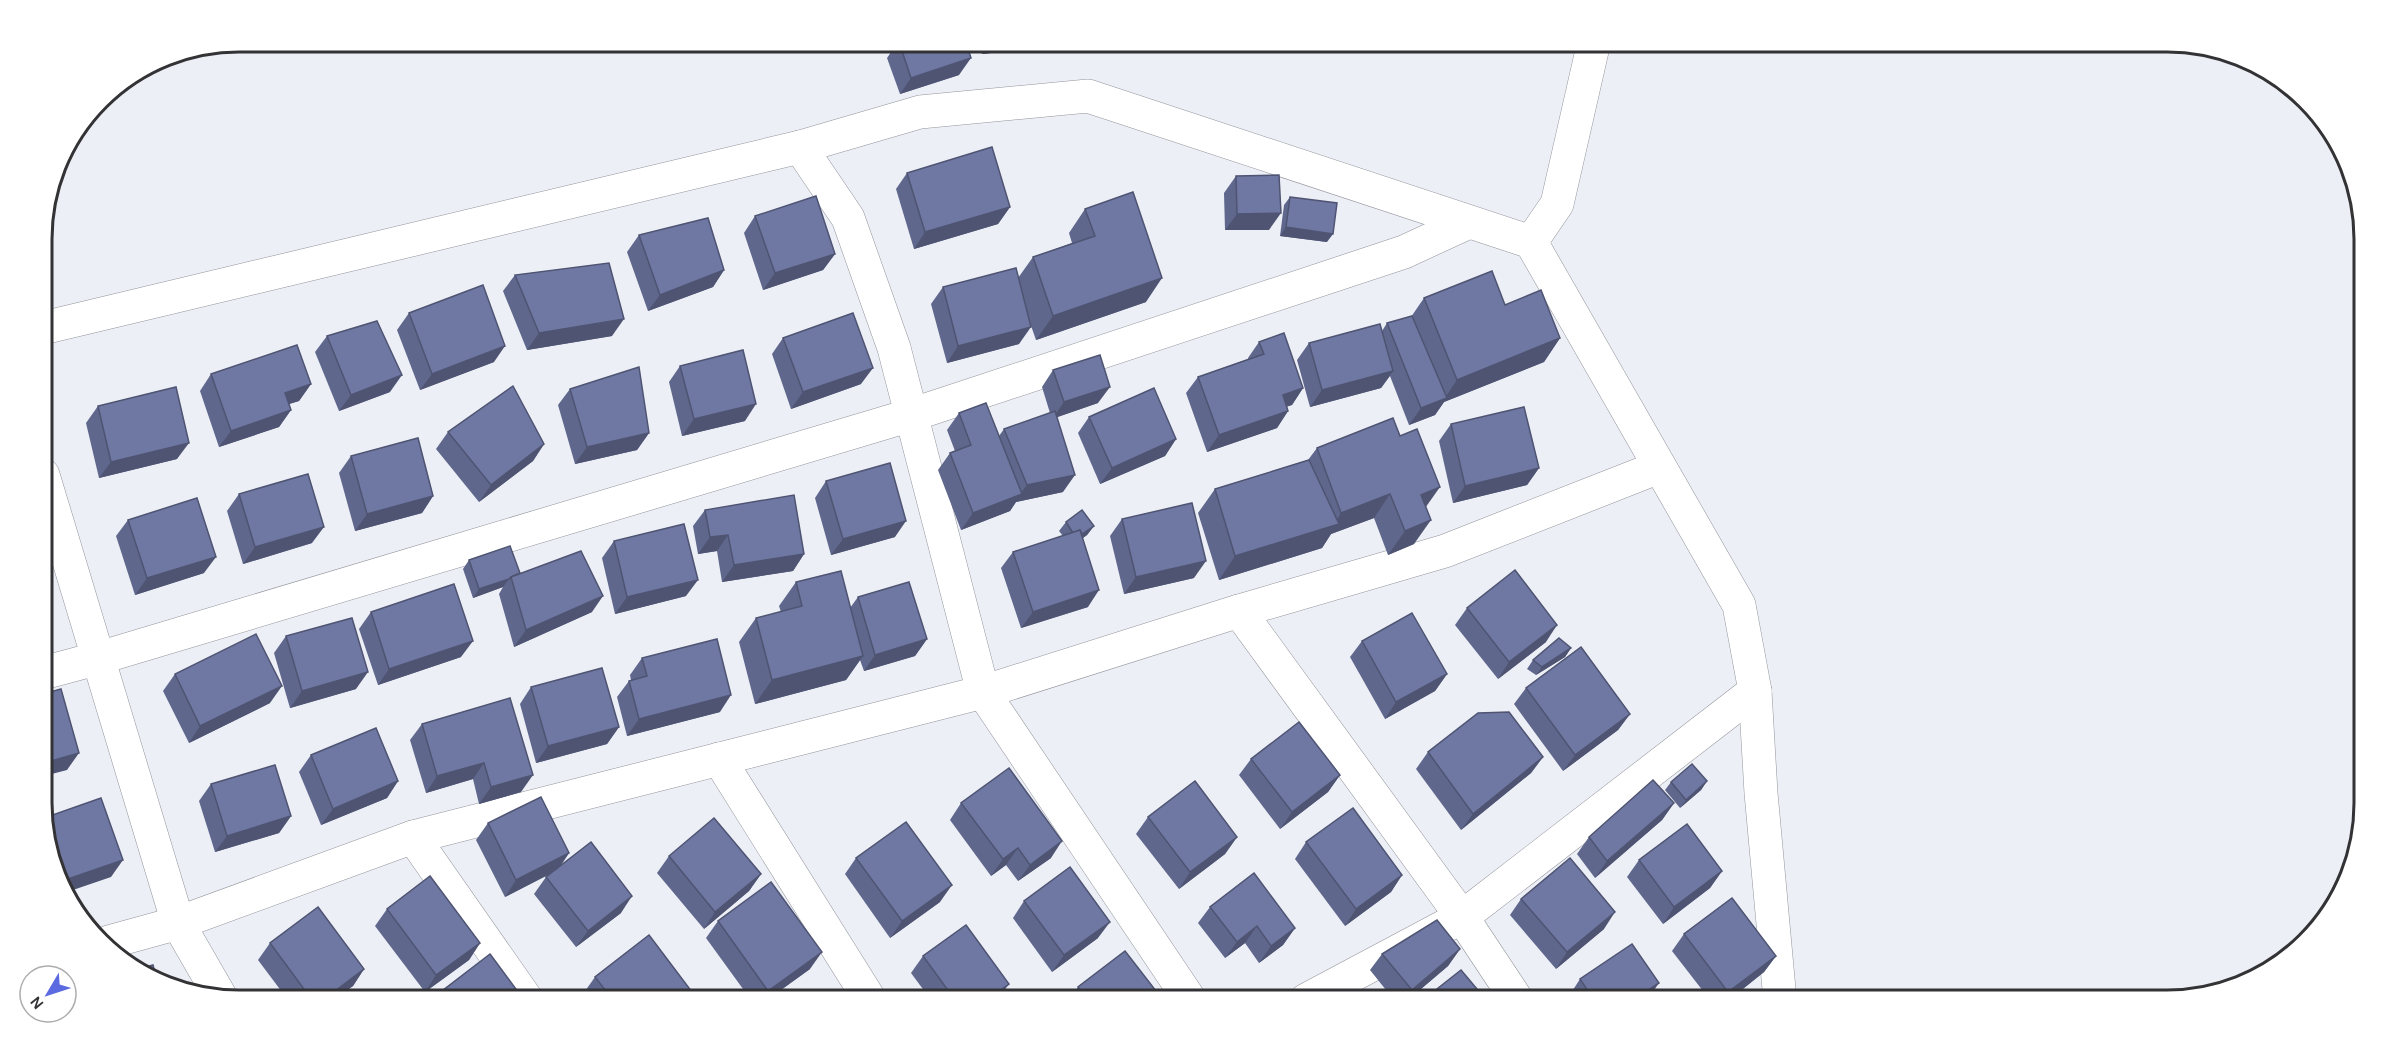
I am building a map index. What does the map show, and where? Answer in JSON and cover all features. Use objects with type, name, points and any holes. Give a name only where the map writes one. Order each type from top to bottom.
[{"type":"street","points":[[1531,242],[1557,204],[1592,52]]},
{"type":"street","points":[[53,326],[800,147],[920,112],[1088,96],[1531,242],[1739,605],[1755,691],[1762,805],[1779,989]]},
{"type":"street","points":[[800,147],[848,218],[894,348],[983,693],[1183,990]]},
{"type":"street","points":[[52,671],[911,415],[1404,252],[1469,222]]},
{"type":"street","points":[[114,941],[178,923],[413,837],[983,693],[1239,611],[1445,550],[1659,467]]},
{"type":"street","points":[[53,506],[178,923],[215,987]]},
{"type":"street","points":[[1239,611],[1462,917],[1509,989]]},
{"type":"street","points":[[1326,989],[1462,917],[1755,691]]},
{"type":"street","points":[[719,759],[864,990]]},
{"type":"street","points":[[413,837],[520,990]]},
{"type":"building","points":[[902,52],[969,52],[971,58],[911,78]]},
{"type":"building","points":[[992,147],[1010,207],[925,232],[907,173]]},
{"type":"building","points":[[1279,175],[1281,213],[1237,214],[1236,176]]},
{"type":"building","points":[[1133,192],[1162,278],[1053,316],[1033,257],[1095,236],[1085,209]]},
{"type":"building","points":[[816,196],[835,254],[775,273],[755,216]]},
{"type":"building","points":[[1290,197],[1337,203],[1333,234],[1286,227]]},
{"type":"building","points":[[708,218],[724,270],[660,295],[639,235]]},
{"type":"building","points":[[609,263],[624,319],[539,333],[515,275]]},
{"type":"building","points":[[1016,268],[1031,327],[958,346],[943,287]]},
{"type":"building","points":[[1492,271],[1505,305],[1541,290],[1560,338],[1457,380],[1424,298]]},
{"type":"building","points":[[483,285],[505,346],[432,374],[409,313]]},
{"type":"building","points":[[853,313],[873,368],[803,392],[783,338]]},
{"type":"building","points":[[1412,316],[1447,398],[1421,408],[1387,323]]},
{"type":"building","points":[[377,321],[402,375],[351,395],[327,336]]},
{"type":"building","points":[[1380,324],[1393,371],[1322,390],[1309,343]]},
{"type":"building","points":[[1284,333],[1303,388],[1283,395],[1288,411],[1219,435],[1198,377],[1264,354],[1259,342]]},
{"type":"building","points":[[297,345],[311,384],[285,393],[291,410],[231,431],[211,374]]},
{"type":"building","points":[[743,350],[756,404],[694,419],[680,366]]},
{"type":"building","points":[[1100,355],[1110,387],[1064,402],[1053,370]]},
{"type":"building","points":[[639,367],[649,433],[587,447],[570,389]]},
{"type":"building","points":[[513,386],[544,444],[491,485],[448,432]]},
{"type":"building","points":[[176,387],[189,443],[111,462],[98,406]]},
{"type":"building","points":[[1154,388],[1176,439],[1112,468],[1089,417]]},
{"type":"building","points":[[986,403],[1022,494],[973,513],[950,453],[971,445],[959,413]]},
{"type":"building","points":[[1524,407],[1539,468],[1465,486],[1451,424]]},
{"type":"building","points":[[1055,411],[1075,475],[1027,485],[1004,429]]},
{"type":"building","points":[[1393,418],[1400,436],[1417,429],[1440,487],[1421,495],[1431,520],[1405,531],[1390,494],[1341,513],[1317,448]]},
{"type":"building","points":[[418,438],[433,496],[367,514],[351,456]]},
{"type":"building","points":[[1309,460],[1339,524],[1235,556],[1215,489]]},
{"type":"building","points":[[890,463],[906,521],[843,539],[826,481]]},
{"type":"building","points":[[308,474],[324,527],[255,547],[239,494]]},
{"type":"building","points":[[794,495],[804,554],[734,565],[728,535],[710,537],[705,510]]},
{"type":"building","points":[[197,498],[216,557],[147,578],[128,520]]},
{"type":"building","points":[[1192,503],[1206,561],[1136,577],[1122,519]]},
{"type":"building","points":[[1082,510],[1094,526],[1082,534],[1080,530],[1073,533],[1066,522]]},
{"type":"building","points":[[684,524],[698,580],[627,597],[614,541]]},
{"type":"building","points":[[1080,530],[1099,590],[1033,612],[1013,552]]},
{"type":"building","points":[[510,546],[520,573],[479,589],[469,560]]},
{"type":"building","points":[[581,551],[603,596],[526,630],[511,577]]},
{"type":"building","points":[[1515,570],[1557,625],[1509,662],[1467,608]]},
{"type":"building","points":[[841,571],[863,656],[772,680],[756,618],[802,606],[796,582]]},
{"type":"building","points":[[909,582],[927,639],[875,655],[858,597]]},
{"type":"building","points":[[454,584],[473,641],[389,669],[371,612]]},
{"type":"building","points":[[1412,613],[1447,674],[1396,702],[1362,641]]},
{"type":"building","points":[[352,618],[368,672],[302,691],[286,636]]},
{"type":"building","points":[[256,634],[282,686],[200,726],[175,674]]},
{"type":"building","points":[[1559,638],[1571,648],[1542,667],[1533,660]]},
{"type":"building","points":[[717,639],[731,695],[639,719],[629,681],[647,676],[642,658]]},
{"type":"building","points":[[1581,647],[1630,714],[1575,755],[1526,688]]},
{"type":"building","points":[[602,668],[619,727],[548,746],[531,687]]},
{"type":"building","points":[[61,689],[79,753],[52,761],[52,691]]},
{"type":"building","points":[[510,698],[533,775],[491,787],[484,763],[437,776],[422,724]]},
{"type":"building","points":[[1509,712],[1543,757],[1473,814],[1428,752],[1478,713]]},
{"type":"building","points":[[1299,722],[1340,775],[1292,812],[1251,759]]},
{"type":"building","points":[[376,728],[398,781],[333,809],[311,755]]},
{"type":"building","points":[[1692,764],[1707,781],[1686,800],[1671,782]]},
{"type":"building","points":[[275,765],[291,816],[227,836],[211,784]]},
{"type":"building","points":[[1009,768],[1062,841],[1030,865],[1018,848],[1003,859],[961,803]]},
{"type":"building","points":[[1653,780],[1674,803],[1607,861],[1589,837]]},
{"type":"building","points":[[1195,781],[1237,837],[1190,872],[1148,817]]},
{"type":"building","points":[[541,797],[569,853],[516,880],[488,823]]},
{"type":"building","points":[[101,798],[123,860],[69,879],[59,851],[53,815]]},
{"type":"building","points":[[1353,808],[1402,875],[1356,909],[1306,842]]},
{"type":"building","points":[[714,818],[761,874],[715,912],[669,856]]},
{"type":"building","points":[[906,822],[952,885],[902,921],[856,858]]},
{"type":"building","points":[[1687,824],[1722,871],[1674,907],[1639,860]]},
{"type":"building","points":[[591,842],[632,896],[588,931],[546,877]]},
{"type":"building","points":[[1570,858],[1615,912],[1567,952],[1521,899]]},
{"type":"building","points":[[1070,867],[1110,922],[1064,955],[1024,901]]},
{"type":"building","points":[[1254,873],[1295,928],[1271,946],[1257,926],[1237,942],[1210,907]]},
{"type":"building","points":[[430,876],[480,943],[436,975],[387,909]]},
{"type":"building","points":[[771,882],[822,952],[767,990],[718,921]]},
{"type":"building","points":[[1732,898],[1776,956],[1732,989],[1726,989],[1684,934]]},
{"type":"building","points":[[318,907],[364,969],[336,990],[305,990],[270,943]]},
{"type":"building","points":[[1437,920],[1460,949],[1413,989],[1382,954]]},
{"type":"building","points":[[966,925],[1009,984],[1001,990],[947,990],[923,956]]},
{"type":"building","points":[[649,935],[690,990],[605,990],[595,977]]},
{"type":"building","points":[[1632,944],[1659,983],[1649,989],[1587,989],[1580,979]]},
{"type":"building","points":[[1125,951],[1155,990],[1080,990],[1078,987]]},
{"type":"building","points":[[490,954],[517,990],[443,990]]},
{"type":"building","points":[[1461,970],[1477,989],[1436,989]]}]
